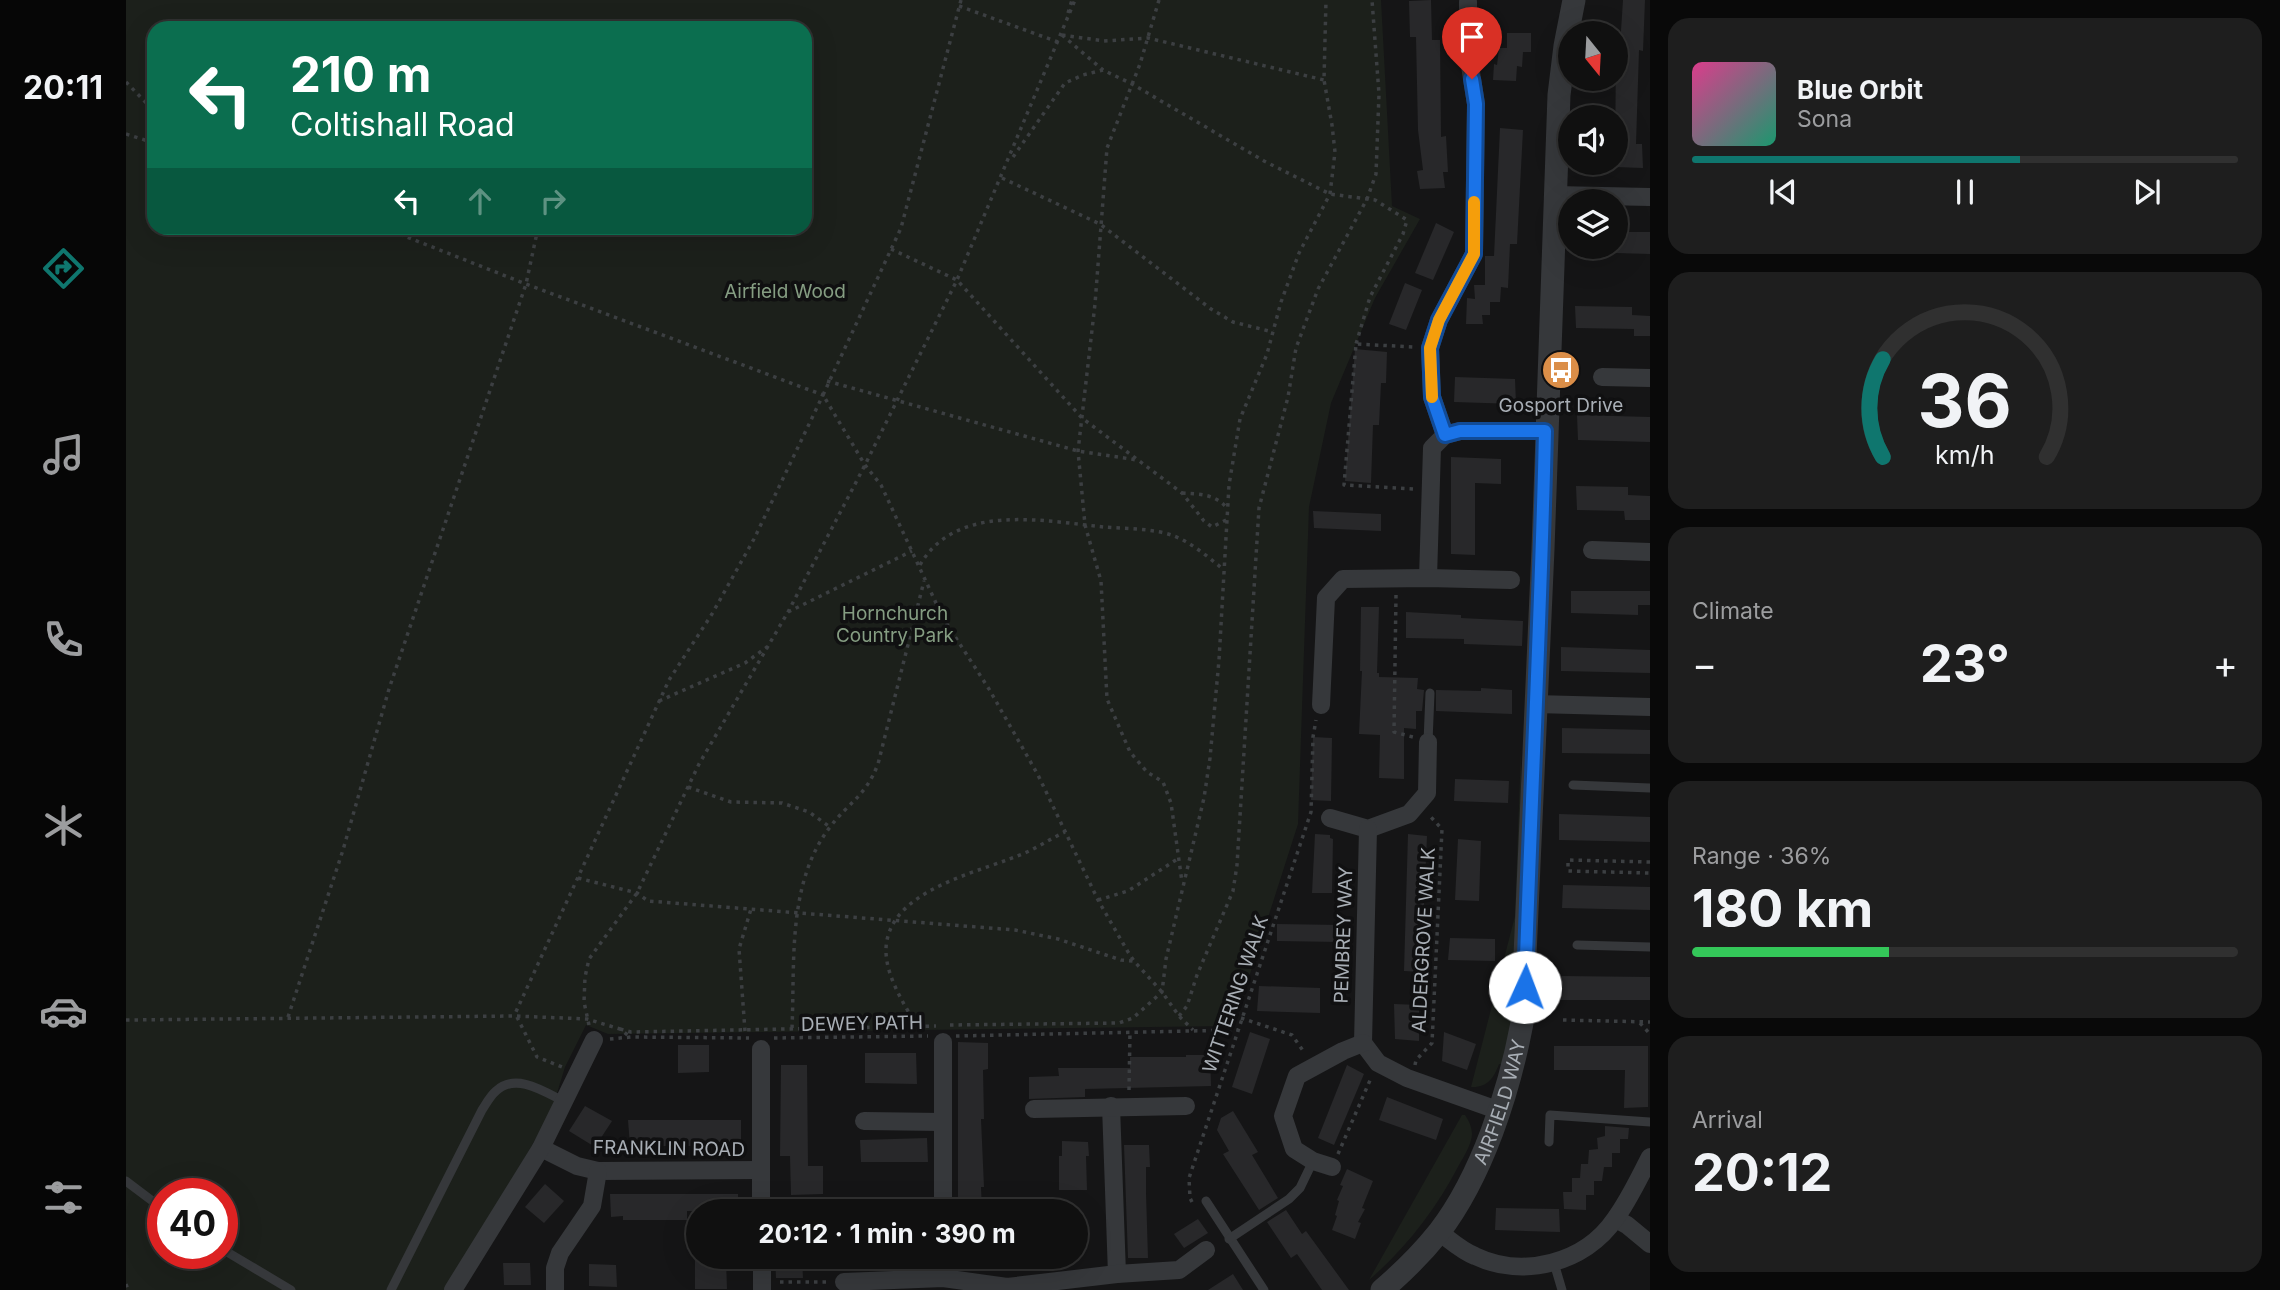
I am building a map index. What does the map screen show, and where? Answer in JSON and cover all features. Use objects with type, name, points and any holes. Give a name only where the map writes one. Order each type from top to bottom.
[{"type":"street","name":"AIRFIELD WAY","points":[[1382,1290],[1438,1232],[1466,1188],[1500,1111],[1515,1063],[1522,1023],[1543,549],[1545,431],[1550,376],[1559,95],[1574,0]]},
{"type":"street","points":[[1445,435],[1432,397],[1430,348],[1439,320],[1474,254],[1476,104],[1468,53],[1468,2]]},
{"type":"street","points":[[1555,195],[1650,197]]},
{"type":"street","points":[[1602,377],[1650,378]]},
{"type":"street","points":[[1428,578],[1432,448],[1445,435],[1460,431],[1545,431]]},
{"type":"street","points":[[1592,550],[1650,552]]},
{"type":"street","points":[[1321,698],[1326,598],[1343,579],[1511,580]]},
{"type":"street","points":[[1535,704],[1650,707]]},
{"type":"street","points":[[1330,818],[1368,829],[1409,814],[1427,793],[1428,742]]},
{"type":"street","name":"PEMBREY WAY","points":[[1363,1043],[1368,829]]},
{"type":"street","points":[[939,1038],[943,1199]]},
{"type":"street","points":[[453,1290],[541,1148],[594,1040]]},
{"type":"street","points":[[761,1199],[765,1042]]},
{"type":"street","points":[[1332,1167],[1313,1161],[1294,1149],[1283,1116],[1297,1076],[1363,1043],[1378,1063],[1413,1081],[1500,1111]]},
{"type":"street","points":[[1034,1109],[1186,1105]]},
{"type":"street","points":[[1111,1107],[1117,1274]]},
{"type":"street","points":[[864,1121],[942,1122]]},
{"type":"street","name":"FRANKLIN ROAD","points":[[541,1148],[577,1166],[598,1171],[760,1170]]},
{"type":"street","points":[[1438,1232],[1475,1256],[1503,1264],[1531,1266],[1554,1263],[1588,1247],[1616,1219],[1650,1157]]},
{"type":"street","points":[[555,1290],[555,1268],[560,1253],[593,1206],[598,1171]]},
{"type":"street","points":[[1616,1219],[1650,1244]]},
{"type":"street","points":[[844,1282],[943,1278],[1007,1289],[1117,1274],[1179,1270],[1206,1250]]},
{"type":"street","points":[[943,1269],[943,1278]]},
{"type":"lane","points":[[1428,742],[1430,693]]},
{"type":"lane","points":[[1573,785],[1650,788]]},
{"type":"lane","points":[[1577,945],[1650,947]]},
{"type":"lane","points":[[391,1290],[482,1110],[496,1090],[522,1083],[565,1102]]},
{"type":"lane","points":[[1549,1142],[1549,1115],[1650,1122]]},
{"type":"lane","points":[[1229,1239],[1289,1199],[1300,1188],[1313,1161]]},
{"type":"lane","points":[[126,1181],[147,1197]]},
{"type":"lane","points":[[1206,1202],[1264,1290]]},
{"type":"lane","points":[[238,1259],[291,1290]]},
{"type":"lane","points":[[1554,1263],[1562,1290]]},
{"type":"path","points":[[516,1017],[669,680],[712,614],[754,539],[901,228],[961,0]]},
{"type":"path","points":[[587,1019],[584,1002],[589,959],[637,893],[699,764],[788,612],[897,402],[957,280],[1002,178],[1074,0]]},
{"type":"path","points":[[1160,0],[1107,148],[1095,304],[1078,451],[1085,525],[1101,581],[1107,699],[1130,752],[1147,772],[1163,782],[1171,803],[1183,884]]},
{"type":"path","points":[[126,1020],[516,1017],[587,1019],[631,1032],[1119,1023],[1133,1018],[1162,992],[1166,959],[1204,798],[1219,660],[1229,485],[1240,419],[1267,354],[1299,253],[1329,194],[1335,152],[1324,80],[1326,0]]},
{"type":"path","points":[[1179,1016],[1187,1006],[1196,975],[1233,891],[1259,508],[1288,397],[1296,348],[1318,289],[1367,199],[1376,174],[1379,94],[1372,0]]},
{"type":"path","points":[[959,6],[1058,42]]},
{"type":"path","points":[[1062,35],[1104,41],[1148,38],[1324,80]]},
{"type":"path","points":[[1062,35],[1103,70],[1264,161],[1329,194],[1375,200],[1407,220],[1403,234],[1370,297],[1356,344],[1345,485],[1431,491]]},
{"type":"path","points":[[1009,162],[1065,83],[1103,70]]},
{"type":"path","points":[[126,82],[147,104]]},
{"type":"path","points":[[126,134],[147,141]]},
{"type":"path","points":[[1002,178],[1100,224],[1211,309],[1233,322],[1273,332]]},
{"type":"path","points":[[402,235],[823,395],[865,465],[881,485],[943,618],[989,689],[1038,775],[1098,900],[1134,961],[1179,1016],[1195,1031]]},
{"type":"path","points":[[288,1017],[343,850],[389,690],[526,284],[536,235]]},
{"type":"path","points":[[891,249],[957,280],[1082,418],[1182,493],[1212,527],[1228,519]]},
{"type":"path","points":[[1356,344],[1430,348]]},
{"type":"path","points":[[827,381],[1078,451],[1139,461]]},
{"type":"path","points":[[1182,493],[1219,499],[1228,509]]},
{"type":"path","points":[[919,566],[927,552],[952,533],[982,522],[1025,519],[1172,536],[1197,549],[1223,569]]},
{"type":"path","points":[[788,612],[912,551]]},
{"type":"path","points":[[792,1028],[797,913],[804,874],[830,827],[870,783],[878,764],[925,579]]},
{"type":"path","points":[[1396,579],[1394,732],[1428,742]]},
{"type":"path","points":[[659,701],[745,663],[768,646]]},
{"type":"path","name":"WITTERING WALK","points":[[1197,1210],[1190,1198],[1189,1178],[1311,812],[1313,737],[1321,698]]},
{"type":"path","points":[[688,787],[731,802],[782,803],[809,812],[830,827]]},
{"type":"path","name":"ALDERGROVE WALK","points":[[1413,1081],[1416,1060],[1432,1043],[1442,855],[1442,829],[1418,804]]},
{"type":"path","points":[[917,1026],[901,999],[888,967],[887,938],[902,910],[936,887],[1028,852],[1065,832]]},
{"type":"path","points":[[1098,900],[1128,891],[1179,858]]},
{"type":"path","points":[[1650,862],[1568,860],[1568,871],[1650,873]]},
{"type":"path","points":[[578,878],[637,893],[648,901],[1015,930],[1058,939],[1121,960],[1134,961]]},
{"type":"path","points":[[744,1031],[739,949],[751,909]]},
{"type":"path","points":[[516,1017],[537,1057],[579,1074]]},
{"type":"path","points":[[1241,1018],[1292,1035],[1314,1066]]},
{"type":"path","points":[[1563,1020],[1650,1022]]},
{"type":"path","points":[[1639,1021],[1650,1034]]},
{"type":"path","points":[[620,1029],[631,1037]]},
{"type":"path","name":"DEWEY PATH","points":[[594,1040],[631,1037],[765,1042],[1238,1030]]},
{"type":"path","points":[[1129,1106],[1130,1031]]},
{"type":"path","points":[[1332,1167],[1378,1063]]},
{"type":"path","points":[[762,1286],[844,1282]]},
{"type":"path","points":[[126,1284],[128,1290]]},
{"type":"green space","name":"Hornchurch Country Park","points":[[126,0],[1381,0],[1392,206],[1420,219],[1375,298],[1331,403],[1309,507],[1298,824],[1234,1024],[608,1034],[586,1025],[565,1067],[551,1113],[447,1290],[126,1290]]},
{"type":"green space","points":[[1521,749],[1521,824],[1511,1029],[1504,1065],[1499,1064],[1486,1084],[1471,1087],[1515,916]]},
{"type":"green space","points":[[1462,1115],[1465,1115],[1470,1124],[1471,1139],[1450,1181],[1408,1241],[1369,1280]]},
{"type":"building","points":[[1431,0],[1432,40],[1440,40],[1441,137],[1446,136],[1448,172],[1443,172],[1445,188],[1420,189],[1417,171],[1423,170],[1418,130],[1416,37],[1410,37],[1409,1]]},
{"type":"building","points":[[1623,0],[1645,0],[1643,51],[1639,50],[1636,144],[1642,144],[1643,168],[1628,167],[1628,105],[1616,105],[1616,91],[1628,91],[1628,21],[1622,21]]},
{"type":"building","points":[[1507,33],[1531,33],[1531,52],[1523,52],[1522,67],[1517,66],[1516,81],[1493,80],[1499,48],[1507,48]]},
{"type":"building","points":[[1500,128],[1523,130],[1517,244],[1510,244],[1508,288],[1501,287],[1500,302],[1490,302],[1490,315],[1482,315],[1483,324],[1466,324],[1467,298],[1475,299],[1474,285],[1485,285],[1485,256],[1494,256]]},
{"type":"building","points":[[1436,223],[1454,232],[1433,280],[1415,273]]},
{"type":"building","points":[[1628,232],[1650,232],[1650,254],[1628,253]]},
{"type":"building","points":[[1405,283],[1422,290],[1406,330],[1389,324]]},
{"type":"building","points":[[1575,306],[1632,307],[1632,315],[1650,316],[1650,336],[1634,336],[1634,329],[1576,328]]},
{"type":"building","points":[[1355,349],[1387,352],[1386,383],[1381,383],[1379,425],[1373,425],[1371,483],[1345,481]]},
{"type":"building","points":[[1455,377],[1515,379],[1516,404],[1454,402]]},
{"type":"building","points":[[1577,415],[1650,417],[1650,442],[1578,440]]},
{"type":"building","points":[[1451,457],[1501,459],[1501,484],[1475,483],[1475,555],[1451,554]]},
{"type":"building","points":[[1576,486],[1628,487],[1628,495],[1650,496],[1650,520],[1625,520],[1624,511],[1577,510]]},
{"type":"building","points":[[1313,511],[1381,514],[1381,531],[1314,528]]},
{"type":"building","points":[[1571,591],[1650,591],[1650,605],[1638,605],[1638,615],[1571,613]]},
{"type":"building","points":[[1361,607],[1379,607],[1379,677],[1418,678],[1417,689],[1424,690],[1422,711],[1416,711],[1416,729],[1404,728],[1404,779],[1379,778],[1380,735],[1359,734]]},
{"type":"building","points":[[1406,612],[1523,621],[1522,646],[1464,644],[1464,639],[1406,638]]},
{"type":"building","points":[[1561,647],[1650,650],[1650,673],[1561,671]]},
{"type":"building","points":[[1481,688],[1512,690],[1512,714],[1436,711],[1436,690],[1481,691]]},
{"type":"building","points":[[1562,728],[1650,730],[1650,754],[1562,753]]},
{"type":"building","points":[[1313,737],[1332,738],[1331,801],[1311,800]]},
{"type":"building","points":[[1455,779],[1509,781],[1508,803],[1454,801]]},
{"type":"building","points":[[1559,814],[1650,817],[1650,842],[1559,840]]},
{"type":"building","points":[[1315,834],[1330,835],[1333,839],[1332,893],[1312,893]]},
{"type":"building","points":[[1408,834],[1427,836],[1421,972],[1404,971]]},
{"type":"building","points":[[1458,839],[1481,841],[1479,901],[1455,900]]},
{"type":"building","points":[[1563,885],[1650,887],[1650,910],[1562,908]]},
{"type":"building","points":[[1277,924],[1340,925],[1340,942],[1277,941]]},
{"type":"building","points":[[1450,938],[1495,939],[1495,961],[1448,960]]},
{"type":"building","points":[[1560,976],[1650,977],[1650,1000],[1560,1000]]},
{"type":"building","points":[[1259,986],[1320,988],[1320,1013],[1257,1011]]},
{"type":"building","points":[[1394,1004],[1419,1005],[1419,1041],[1395,1039]]},
{"type":"building","points":[[1250,1032],[1270,1039],[1252,1094],[1232,1087]]},
{"type":"building","points":[[1444,1032],[1476,1044],[1467,1070],[1442,1061]]},
{"type":"building","points":[[958,1042],[988,1043],[988,1069],[983,1070],[984,1119],[981,1119],[984,1187],[981,1187],[982,1199],[958,1199]]},
{"type":"building","points":[[678,1045],[709,1045],[709,1072],[678,1073]]},
{"type":"building","points":[[1554,1046],[1648,1046],[1648,1107],[1624,1108],[1625,1070],[1554,1070]]},
{"type":"building","points":[[865,1053],[916,1053],[917,1084],[865,1083]]},
{"type":"building","points":[[1210,1055],[1211,1086],[1085,1089],[1085,1097],[1029,1099],[1029,1077],[1059,1076],[1058,1068],[1130,1068],[1130,1057]]},
{"type":"building","points":[[781,1065],[807,1065],[808,1166],[823,1166],[823,1194],[791,1195],[790,1156],[780,1156]]},
{"type":"building","points":[[1347,1065],[1364,1074],[1334,1145],[1318,1138]]},
{"type":"building","points":[[1387,1097],[1443,1119],[1436,1140],[1379,1120]]},
{"type":"building","points":[[585,1106],[612,1121],[595,1147],[569,1131]]},
{"type":"building","points":[[1233,1111],[1258,1152],[1252,1155],[1278,1198],[1259,1210],[1223,1154],[1229,1151],[1217,1130],[1221,1118]]},
{"type":"building","points":[[628,1120],[741,1120],[741,1142],[697,1142],[698,1146],[630,1146]]},
{"type":"building","points":[[1605,1126],[1629,1128],[1628,1139],[1620,1139],[1620,1153],[1612,1153],[1612,1167],[1604,1167],[1602,1181],[1594,1181],[1594,1195],[1586,1195],[1586,1210],[1564,1209],[1563,1192],[1572,1192],[1572,1178],[1580,1178],[1581,1164],[1588,1164],[1589,1150],[1598,1149],[1597,1138],[1605,1136]]},
{"type":"building","points":[[927,1138],[928,1162],[861,1162],[860,1140]]},
{"type":"building","points":[[1062,1141],[1088,1142],[1087,1190],[1059,1190]]},
{"type":"building","points":[[1124,1145],[1149,1145],[1150,1167],[1146,1167],[1148,1258],[1128,1258]]},
{"type":"building","points":[[1347,1169],[1373,1181],[1362,1208],[1365,1209],[1358,1222],[1361,1223],[1355,1239],[1332,1230],[1337,1216],[1337,1200],[1343,1186],[1340,1185]]},
{"type":"building","points":[[545,1184],[564,1201],[544,1223],[525,1207]]},
{"type":"building","points":[[610,1194],[738,1194],[738,1199],[686,1199],[686,1220],[623,1220],[623,1216],[611,1217]]},
{"type":"building","points":[[1496,1208],[1559,1209],[1560,1232],[1495,1230]]},
{"type":"building","points":[[1286,1210],[1302,1234],[1306,1231],[1349,1290],[1322,1290],[1297,1254],[1291,1258],[1267,1222]]},
{"type":"building","points":[[1198,1219],[1208,1233],[1184,1248],[1174,1234]]},
{"type":"building","points":[[503,1263],[530,1263],[531,1285],[504,1285]]},
{"type":"building","points":[[589,1264],[616,1265],[617,1287],[589,1286]]},
{"type":"building","points":[[695,1269],[726,1269],[727,1289],[695,1289]]},
{"type":"building","points":[[776,1269],[803,1269],[803,1278],[776,1278]]},
{"type":"building","points":[[1233,1274],[1243,1290],[1208,1290]]},
{"type":"slow traffic","points":[[1432,397],[1430,348],[1439,320],[1474,254],[1474,202]]},
{"type":"place","name":"Gosport Drive","points":[[1561,370]]},
{"type":"route","points":[[1472,79],[1476,104],[1474,254],[1439,320],[1430,348],[1432,397],[1445,435],[1460,431],[1545,431],[1543,549],[1525,987]]},
{"type":"park label","name":"Airfield Wood","points":[[785,291]]}]
